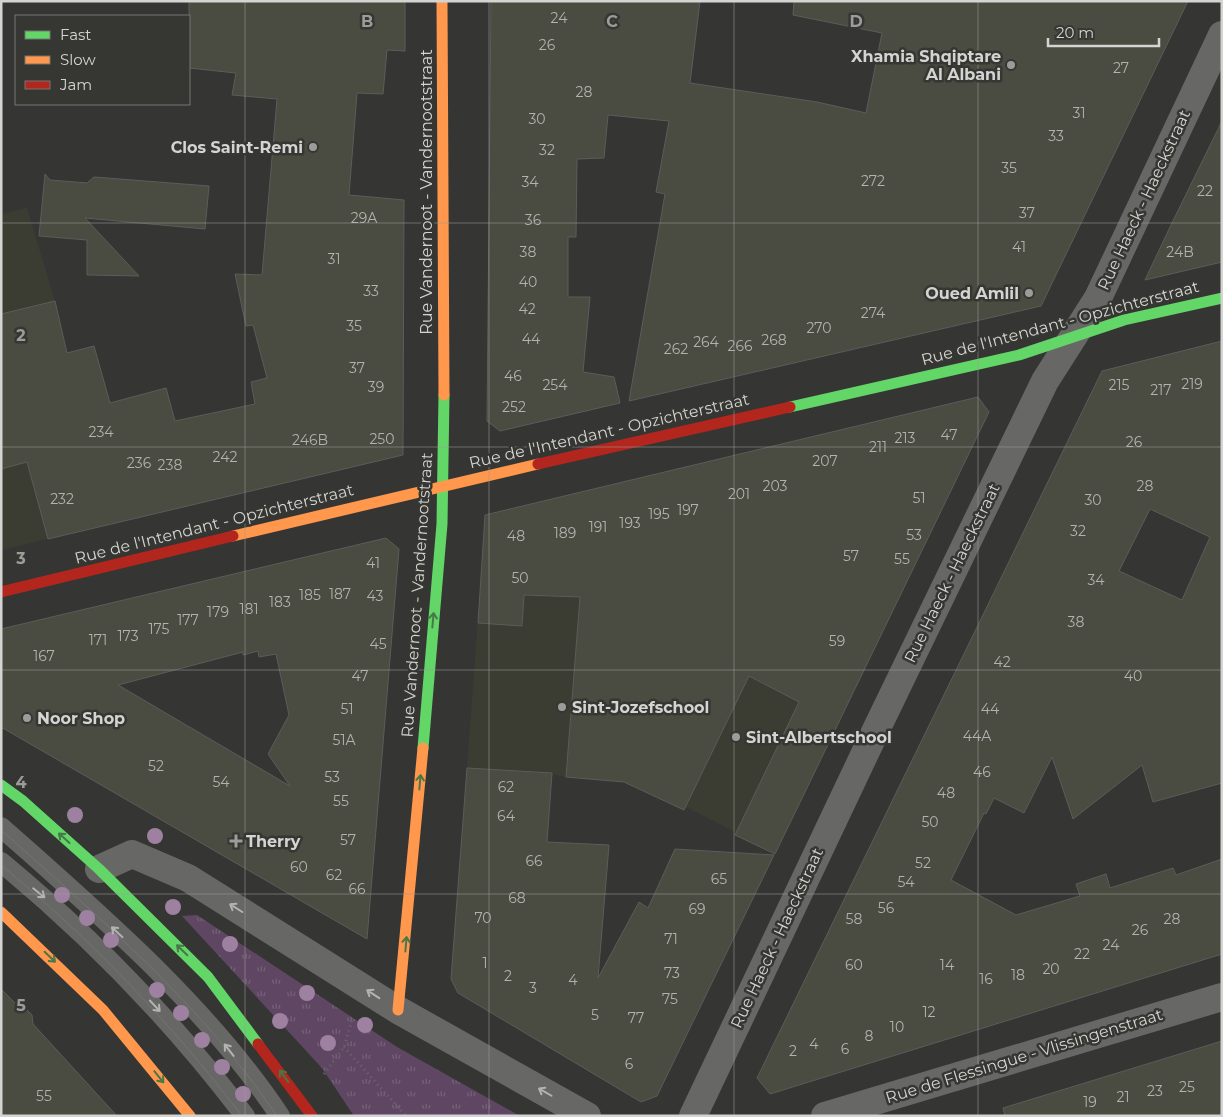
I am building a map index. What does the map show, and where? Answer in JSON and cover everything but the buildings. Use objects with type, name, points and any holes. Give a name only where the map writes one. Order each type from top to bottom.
[{"type":"street","name":"Rue Vandernoot - Vandernootstraat","points":[[398,1010],[404,964],[443,486],[442,1]]},
{"type":"street","name":"Rue Haeck - Haeckstraat","points":[[693,1116],[1041,390],[1098,298],[1222,36]]},
{"type":"street","name":"Rue de l'Intendant - Opzichterstraat","points":[[1,592],[443,486],[1019,355],[1124,320],[1222,298]]},
{"type":"street","points":[[1,785],[23,801],[99,870],[208,976],[312,1116]]},
{"type":"street","points":[[99,870],[132,854],[188,878],[398,1010],[587,1116]]},
{"type":"street","points":[[1,912],[103,1010],[190,1116]]},
{"type":"street","name":"Rue de Flessingue - Vlissingenstraat","points":[[825,1116],[1222,997]]},
{"type":"lane","points":[[1,827],[171,984],[223,1042],[280,1116]]},
{"type":"lane","points":[[1,862],[53,905],[118,967],[169,1021],[245,1116]]},
{"type":"path","points":[[324,1074],[344,1047],[355,1012]]},
{"type":"path","points":[[344,1047],[406,1116]]},
{"type":"shaded area","points":[[27,208],[55,301],[105,525],[1,550],[1,214]]},
{"type":"shaded area","points":[[480,592],[580,597],[852,691],[775,852],[686,807],[684,810],[624,782],[566,777],[547,773],[467,768]]},
{"type":"green space","points":[[197,915],[397,1047],[520,1116],[354,1116],[322,1068],[182,916]]},
{"type":"tram line","points":[[1,830],[112,930],[183,1000],[248,1076],[277,1116]]},
{"type":"tram line","points":[[1,865],[99,953],[159,1015],[242,1116]]},
{"type":"traffic: fast","points":[[790,407],[1019,355],[1124,320],[1222,298]]},
{"type":"traffic: fast","points":[[423,748],[442,524],[444,395]]},
{"type":"traffic: fast","points":[[1,785],[23,801],[99,869],[208,977],[258,1044]]},
{"type":"traffic: slow","points":[[442,1],[444,395]]},
{"type":"traffic: slow","points":[[233,536],[538,464]]},
{"type":"traffic: slow","points":[[398,1010],[423,748]]},
{"type":"traffic: slow","points":[[1,912],[103,1010],[190,1116]]},
{"type":"traffic: jam","points":[[538,464],[790,407]]},
{"type":"traffic: jam","points":[[1,592],[233,536]]},
{"type":"traffic: jam","points":[[258,1044],[312,1116]]},
{"type":"place","name":"Xhamia Shqiptare Al Albani","points":[[1011,65]]},
{"type":"place","name":"Clos Saint-Remi","points":[[313,147]]},
{"type":"place","name":"Oued Amlil","points":[[1029,293]]},
{"type":"place","name":"Sint-Jozefschool","points":[[562,707]]},
{"type":"place","name":"Noor Shop","points":[[27,718]]},
{"type":"place","name":"Sint-Albertschool","points":[[736,737]]},
{"type":"place","name":"Therry","points":[[236,841]]}]
